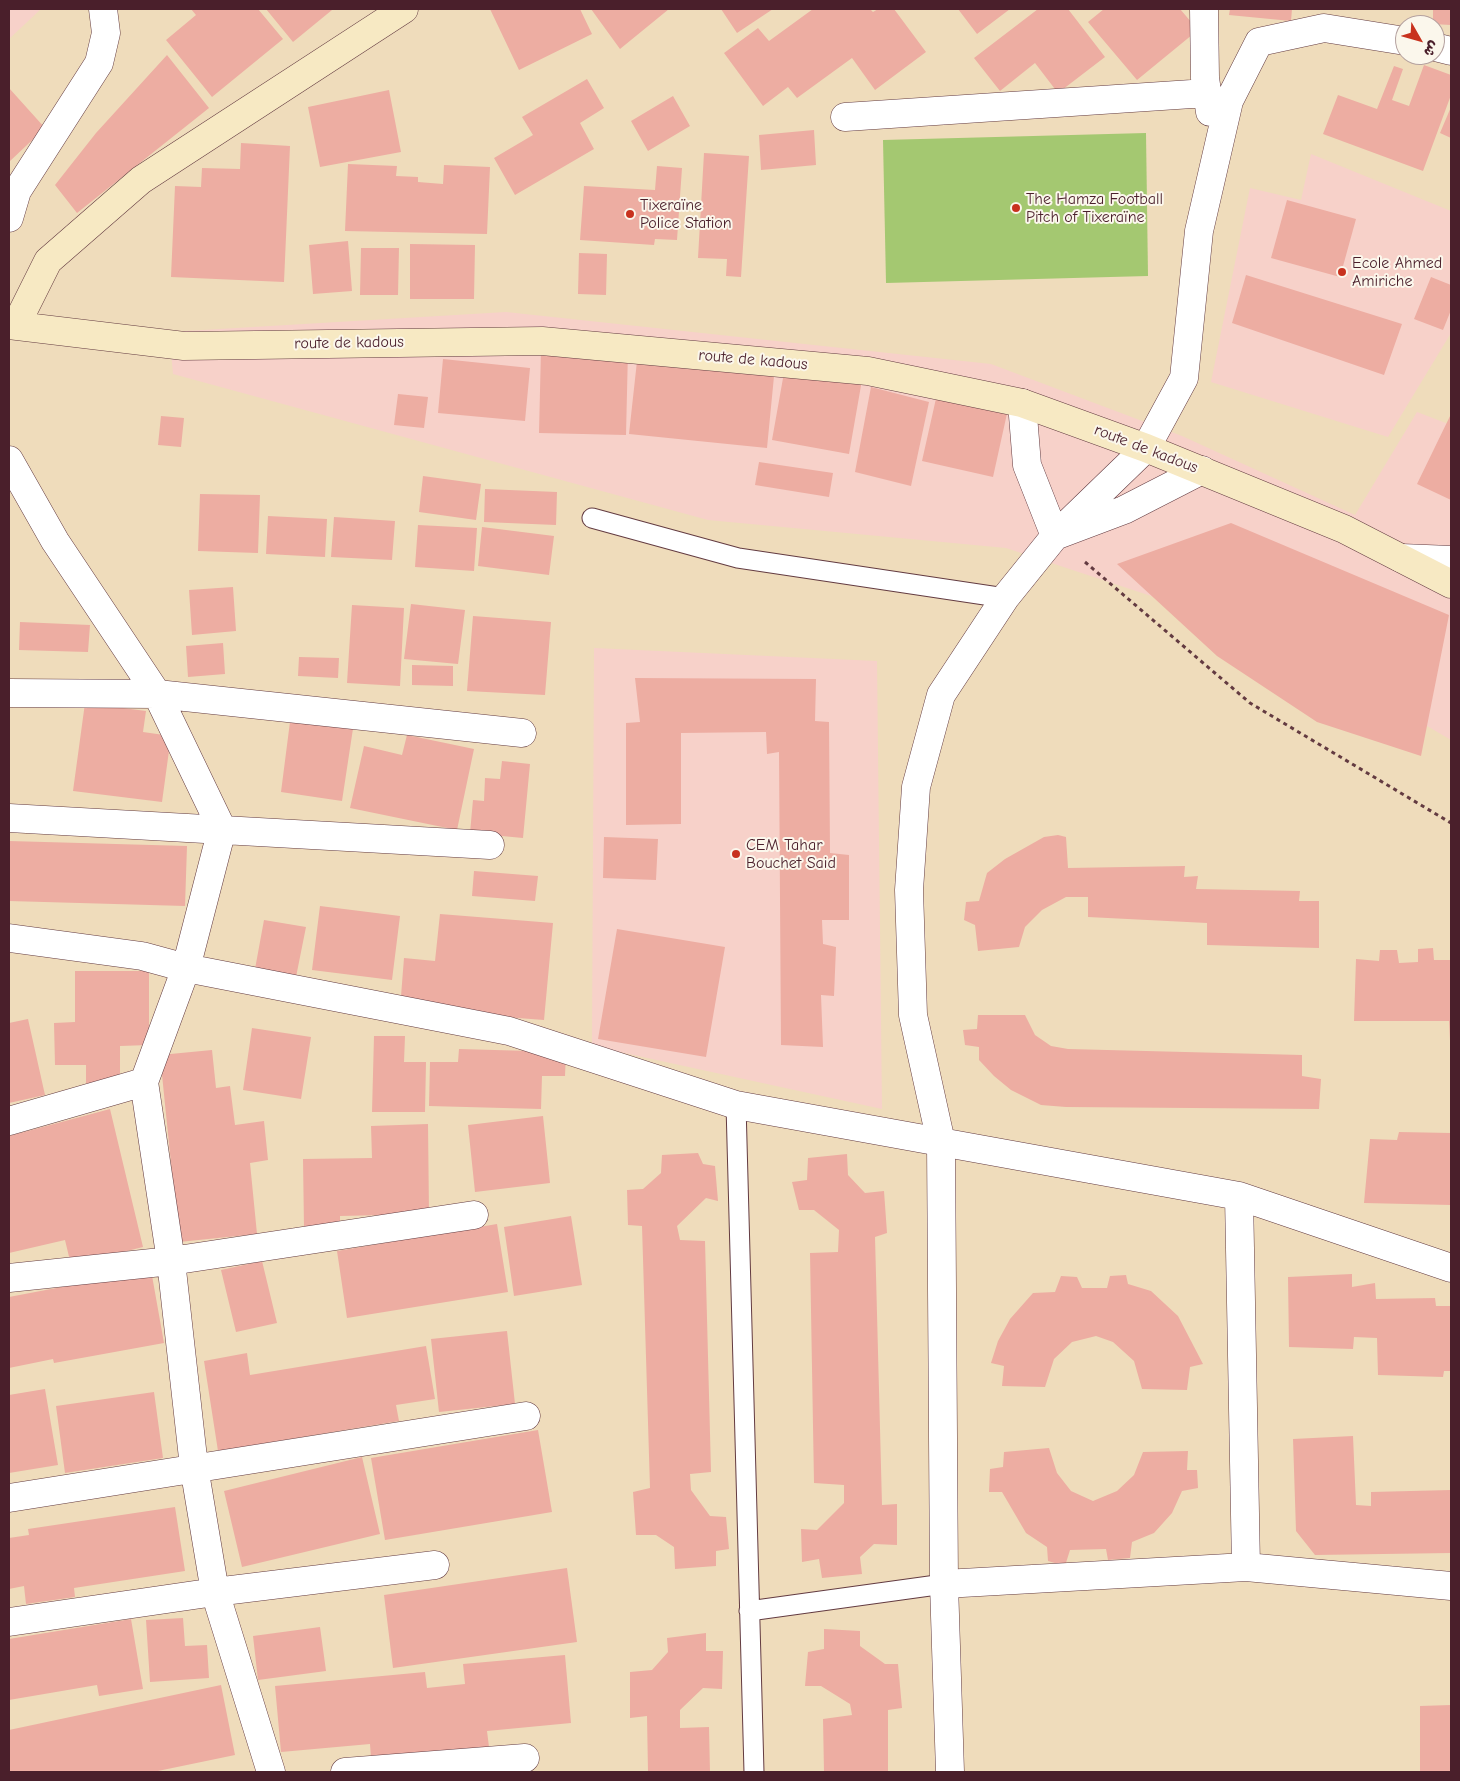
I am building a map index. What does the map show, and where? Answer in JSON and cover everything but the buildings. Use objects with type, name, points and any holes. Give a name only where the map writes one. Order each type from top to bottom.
[{"type":"main road","points":[[12,325],[48,261],[141,180],[404,9]]},
{"type":"main road","name":"route de kadous","points":[[12,325],[184,346],[542,341],[868,371],[1022,403],[1146,448],[1344,529],[1451,584]]},
{"type":"street","points":[[9,218],[21,184],[99,63],[106,33],[103,9]]},
{"type":"street","points":[[1204,9],[1207,93],[1216,155]]},
{"type":"street","points":[[950,1772],[944,1584],[941,1142],[913,1015],[909,890],[916,787],[941,696],[1005,598],[1055,536],[1146,448],[1184,378],[1198,231],[1229,101],[1259,42],[1324,28],[1395,39]]},
{"type":"street","points":[[845,117],[1207,93]]},
{"type":"street","points":[[1022,403],[1027,465],[1055,536]]},
{"type":"street","points":[[9,460],[55,541],[157,694],[222,828],[186,968],[144,1082],[171,1261],[194,1467],[215,1592],[271,1772]]},
{"type":"street","points":[[1055,536],[1124,510],[1202,470]]},
{"type":"street","points":[[1402,558],[1451,560]]},
{"type":"street","points":[[9,693],[157,694],[522,733]]},
{"type":"street","points":[[9,818],[222,828],[490,845]]},
{"type":"street","points":[[9,938],[142,956],[186,968],[509,1031],[736,1106],[1239,1196],[1451,1268]]},
{"type":"street","points":[[9,1121],[144,1082]]},
{"type":"street","points":[[1239,1196],[1246,1566]]},
{"type":"street","points":[[9,1278],[171,1261],[474,1215]]},
{"type":"street","points":[[9,1498],[194,1467],[526,1416]]},
{"type":"street","points":[[9,1622],[215,1592],[435,1565]]},
{"type":"street","points":[[944,1584],[1246,1566],[1451,1586]]},
{"type":"street","points":[[345,1772],[525,1758]]},
{"type":"lane","points":[[592,518],[738,558],[1005,598]]},
{"type":"lane","points":[[736,1106],[754,1772]]},
{"type":"lane","points":[[749,1611],[944,1584]]},
{"type":"path","points":[[1055,536],[1250,704],[1451,823]]},
{"type":"shaded area","points":[[9,9],[41,9],[9,39]]},
{"type":"shaded area","name":"Ecole Ahmed Amiriche","points":[[1311,154],[1451,211],[1451,333],[1388,437],[1211,382],[1250,188],[1301,200]]},
{"type":"shaded area","points":[[506,312],[991,364],[1182,436],[1355,515],[1417,412],[1451,425],[1451,740],[1275,637],[1006,548],[708,520],[173,374],[169,332]]},
{"type":"shaded area","name":"CEM Tahar Bouchet Said","points":[[594,648],[877,661],[882,1109],[592,1046]]},
{"type":"green space","name":"The Hamza Football Pitch of Tixeraïne","points":[[1146,133],[1148,276],[886,283],[883,140]]},
{"type":"place","name":"The Hamza Football Pitch of Tixeraïne","points":[[1016,208]]},
{"type":"place","name":"Tixeraïne Police Station","points":[[630,214]]},
{"type":"place","name":"Ecole Ahmed Amiriche","points":[[1342,272]]},
{"type":"place","name":"CEM Tahar Bouchet Said","points":[[736,854]]}]
